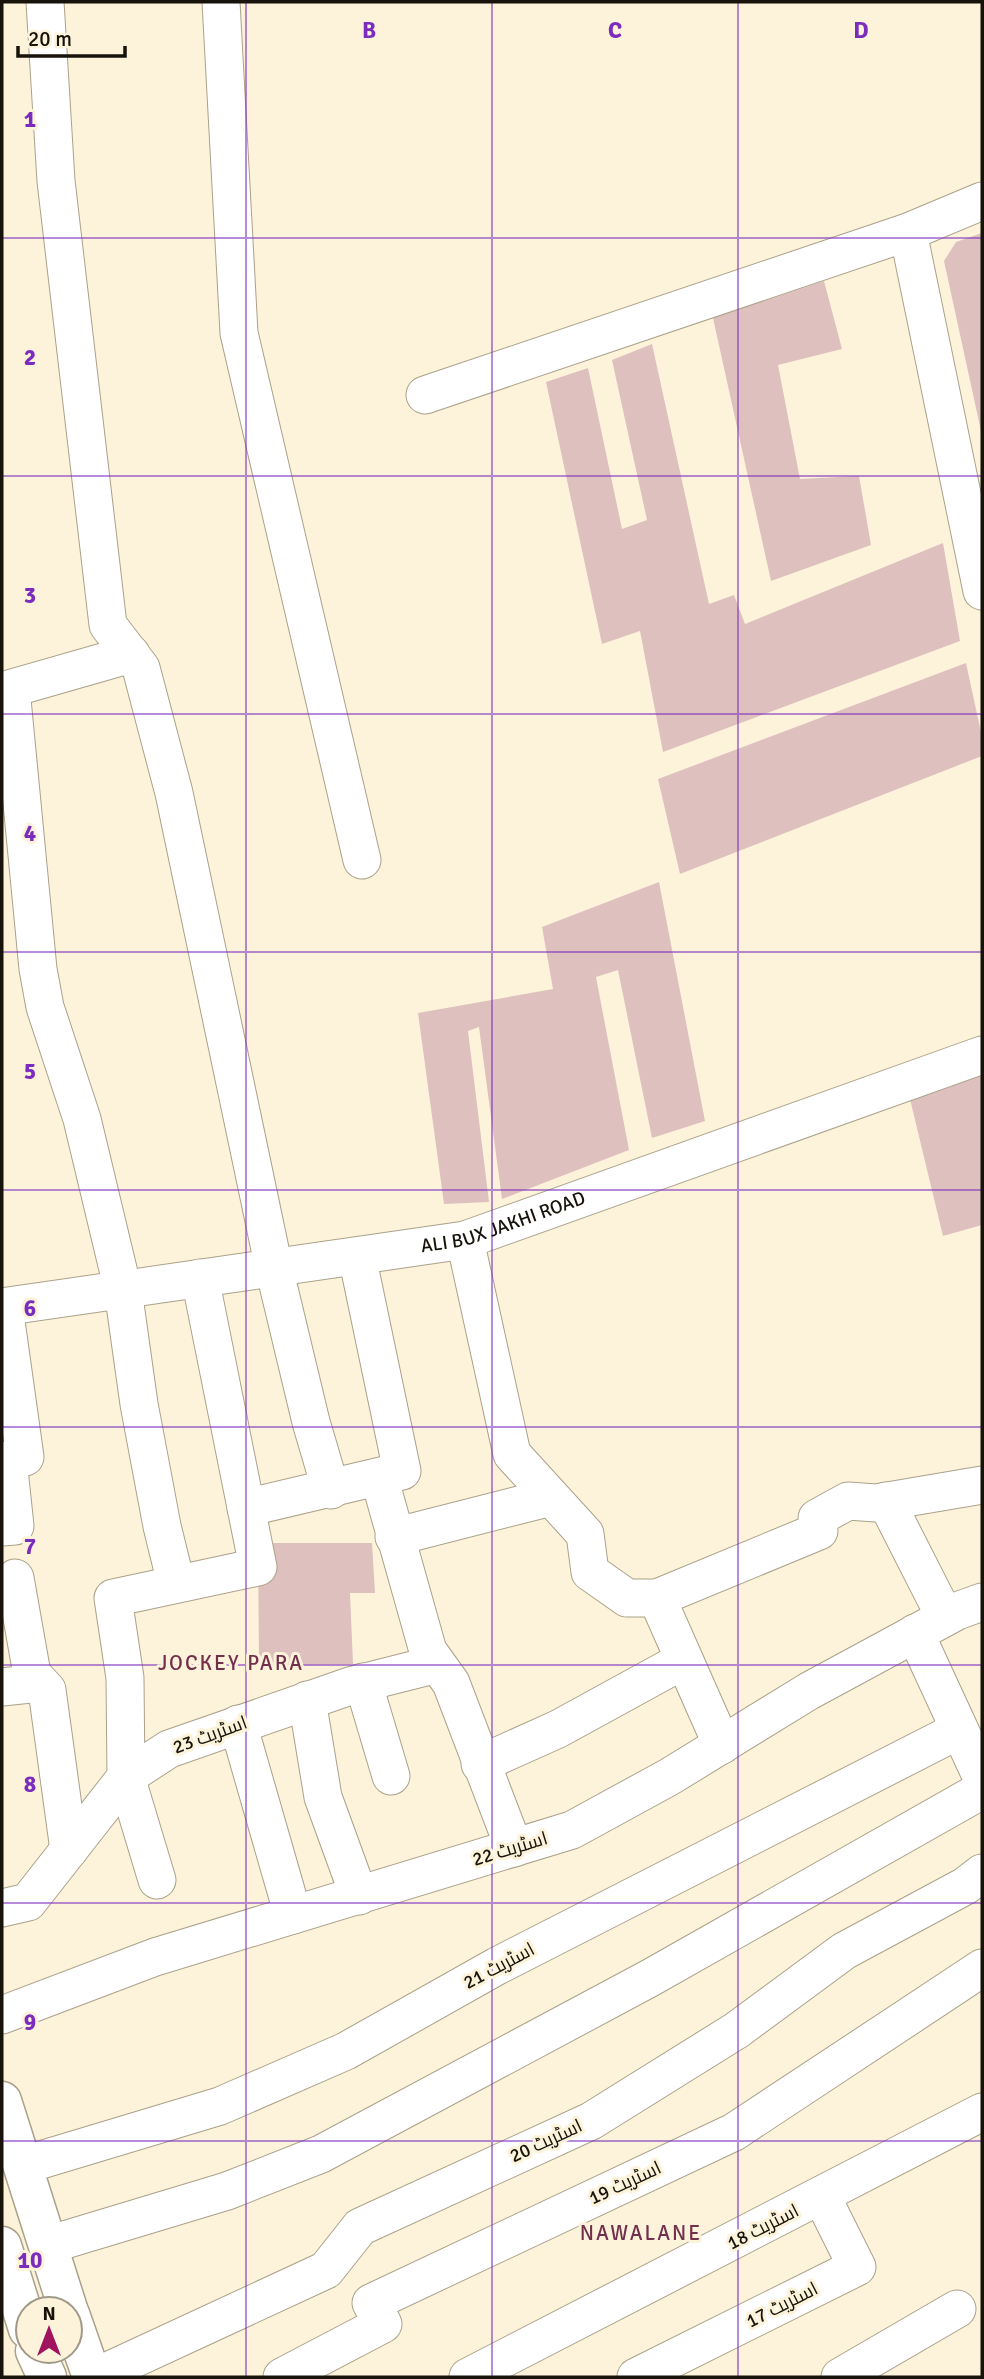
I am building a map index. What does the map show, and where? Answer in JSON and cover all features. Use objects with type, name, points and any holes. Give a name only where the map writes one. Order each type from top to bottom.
[{"type":"main road","points":[[2,2101],[64,2295]]},
{"type":"main road","points":[[2,2246],[14,2303]]},
{"type":"main road","points":[[84,2350],[94,2377]]},
{"type":"street","points":[[45,2],[56,181],[108,625],[141,668],[174,793],[275,1268],[311,1422],[331,1490]]},
{"type":"street","points":[[221,2],[240,333],[362,860]]},
{"type":"street","points":[[425,395],[908,232],[982,201]]},
{"type":"street","points":[[908,232],[982,591]]},
{"type":"street","points":[[131,654],[6,690],[42,994],[82,1119],[123,1290],[139,1404],[162,1526],[177,1583]]},
{"type":"street","name":"ALI BUX JAKHI ROAD","points":[[3,1307],[465,1240],[982,1055]]},
{"type":"street","points":[[465,1240],[512,1454],[585,1534],[590,1572],[627,1598],[657,1598],[819,1531],[817,1518],[848,1501],[886,1501],[982,1485]]},
{"type":"street","points":[[247,1508],[402,1471],[357,1256]]},
{"type":"street","points":[[157,1880],[126,1777],[125,1678],[113,1598],[258,1567],[200,1278]]},
{"type":"street","points":[[2,1527],[15,1526],[8,1460],[25,1457],[3,1307]]},
{"type":"street","points":[[379,1477],[428,1651],[451,1683],[514,1848]]},
{"type":"street","points":[[394,1537],[551,1497]]},
{"type":"street","points":[[886,1501],[930,1625],[959,1730],[982,1777]]},
{"type":"street","points":[[15,1577],[32,1674],[47,1690],[69,1850]]},
{"type":"street","points":[[657,1598],[722,1745]]},
{"type":"street","name":"اسٹریٹ 22","points":[[2,2015],[155,1957],[572,1830],[722,1745],[809,1691],[930,1625],[982,1602]]},
{"type":"street","points":[[480,1764],[558,1729],[684,1660]]},
{"type":"street","name":"اسٹریٹ 23","points":[[2,1908],[28,1902],[126,1777],[170,1749],[363,1682],[437,1664]]},
{"type":"street","points":[[363,1682],[391,1776]]},
{"type":"street","points":[[2,1687],[40,1683]]},
{"type":"street","points":[[307,1700],[323,1797],[359,1896]]},
{"type":"street","points":[[238,1724],[293,1915]]},
{"type":"street","name":"اسٹریٹ 21","points":[[24,2165],[220,2106],[346,2052],[497,1966],[959,1730]]},
{"type":"street","points":[[48,2245],[227,2191],[321,2154],[638,1985],[982,1790]]},
{"type":"street","name":"اسٹریٹ 20","points":[[94,2377],[326,2270],[360,2227],[591,2120],[737,2030],[844,1951],[965,1886],[982,1873]]},
{"type":"street","name":"اسٹریٹ 19","points":[[282,2377],[383,2324],[371,2303],[734,2132],[982,1968]]},
{"type":"street","name":"اسٹریٹ 18","points":[[468,2377],[822,2197],[978,2127]]},
{"type":"street","name":"اسٹریٹ 17","points":[[636,2377],[857,2267],[822,2197]]},
{"type":"street","points":[[840,2377],[957,2309]]},
{"type":"building","points":[[982,233],[981,431],[944,261],[956,242]]},
{"type":"building","points":[[824,281],[842,349],[778,365],[800,479],[859,476],[871,545],[771,581],[713,318]]},
{"type":"building","points":[[652,344],[709,604],[734,595],[745,624],[943,543],[960,641],[663,752],[640,631],[602,644],[546,382],[588,368],[622,529],[647,520],[612,360]]},
{"type":"building","points":[[966,663],[982,737],[982,756],[680,874],[658,779]]},
{"type":"building","points":[[659,882],[705,1121],[652,1138],[618,970],[596,977],[629,1150],[502,1199],[479,1027],[468,1031],[489,1202],[444,1204],[418,1013],[553,989],[542,927]]},
{"type":"building","points":[[982,1071],[982,1225],[943,1236],[910,1099]]},
{"type":"building","points":[[258,1543],[372,1543],[375,1593],[350,1593],[353,1664],[259,1665]]},
{"type":"district","name":"JOCKEY PARA","points":[[231,1663]]},
{"type":"district","name":"NAWALANE","points":[[641,2233]]}]
